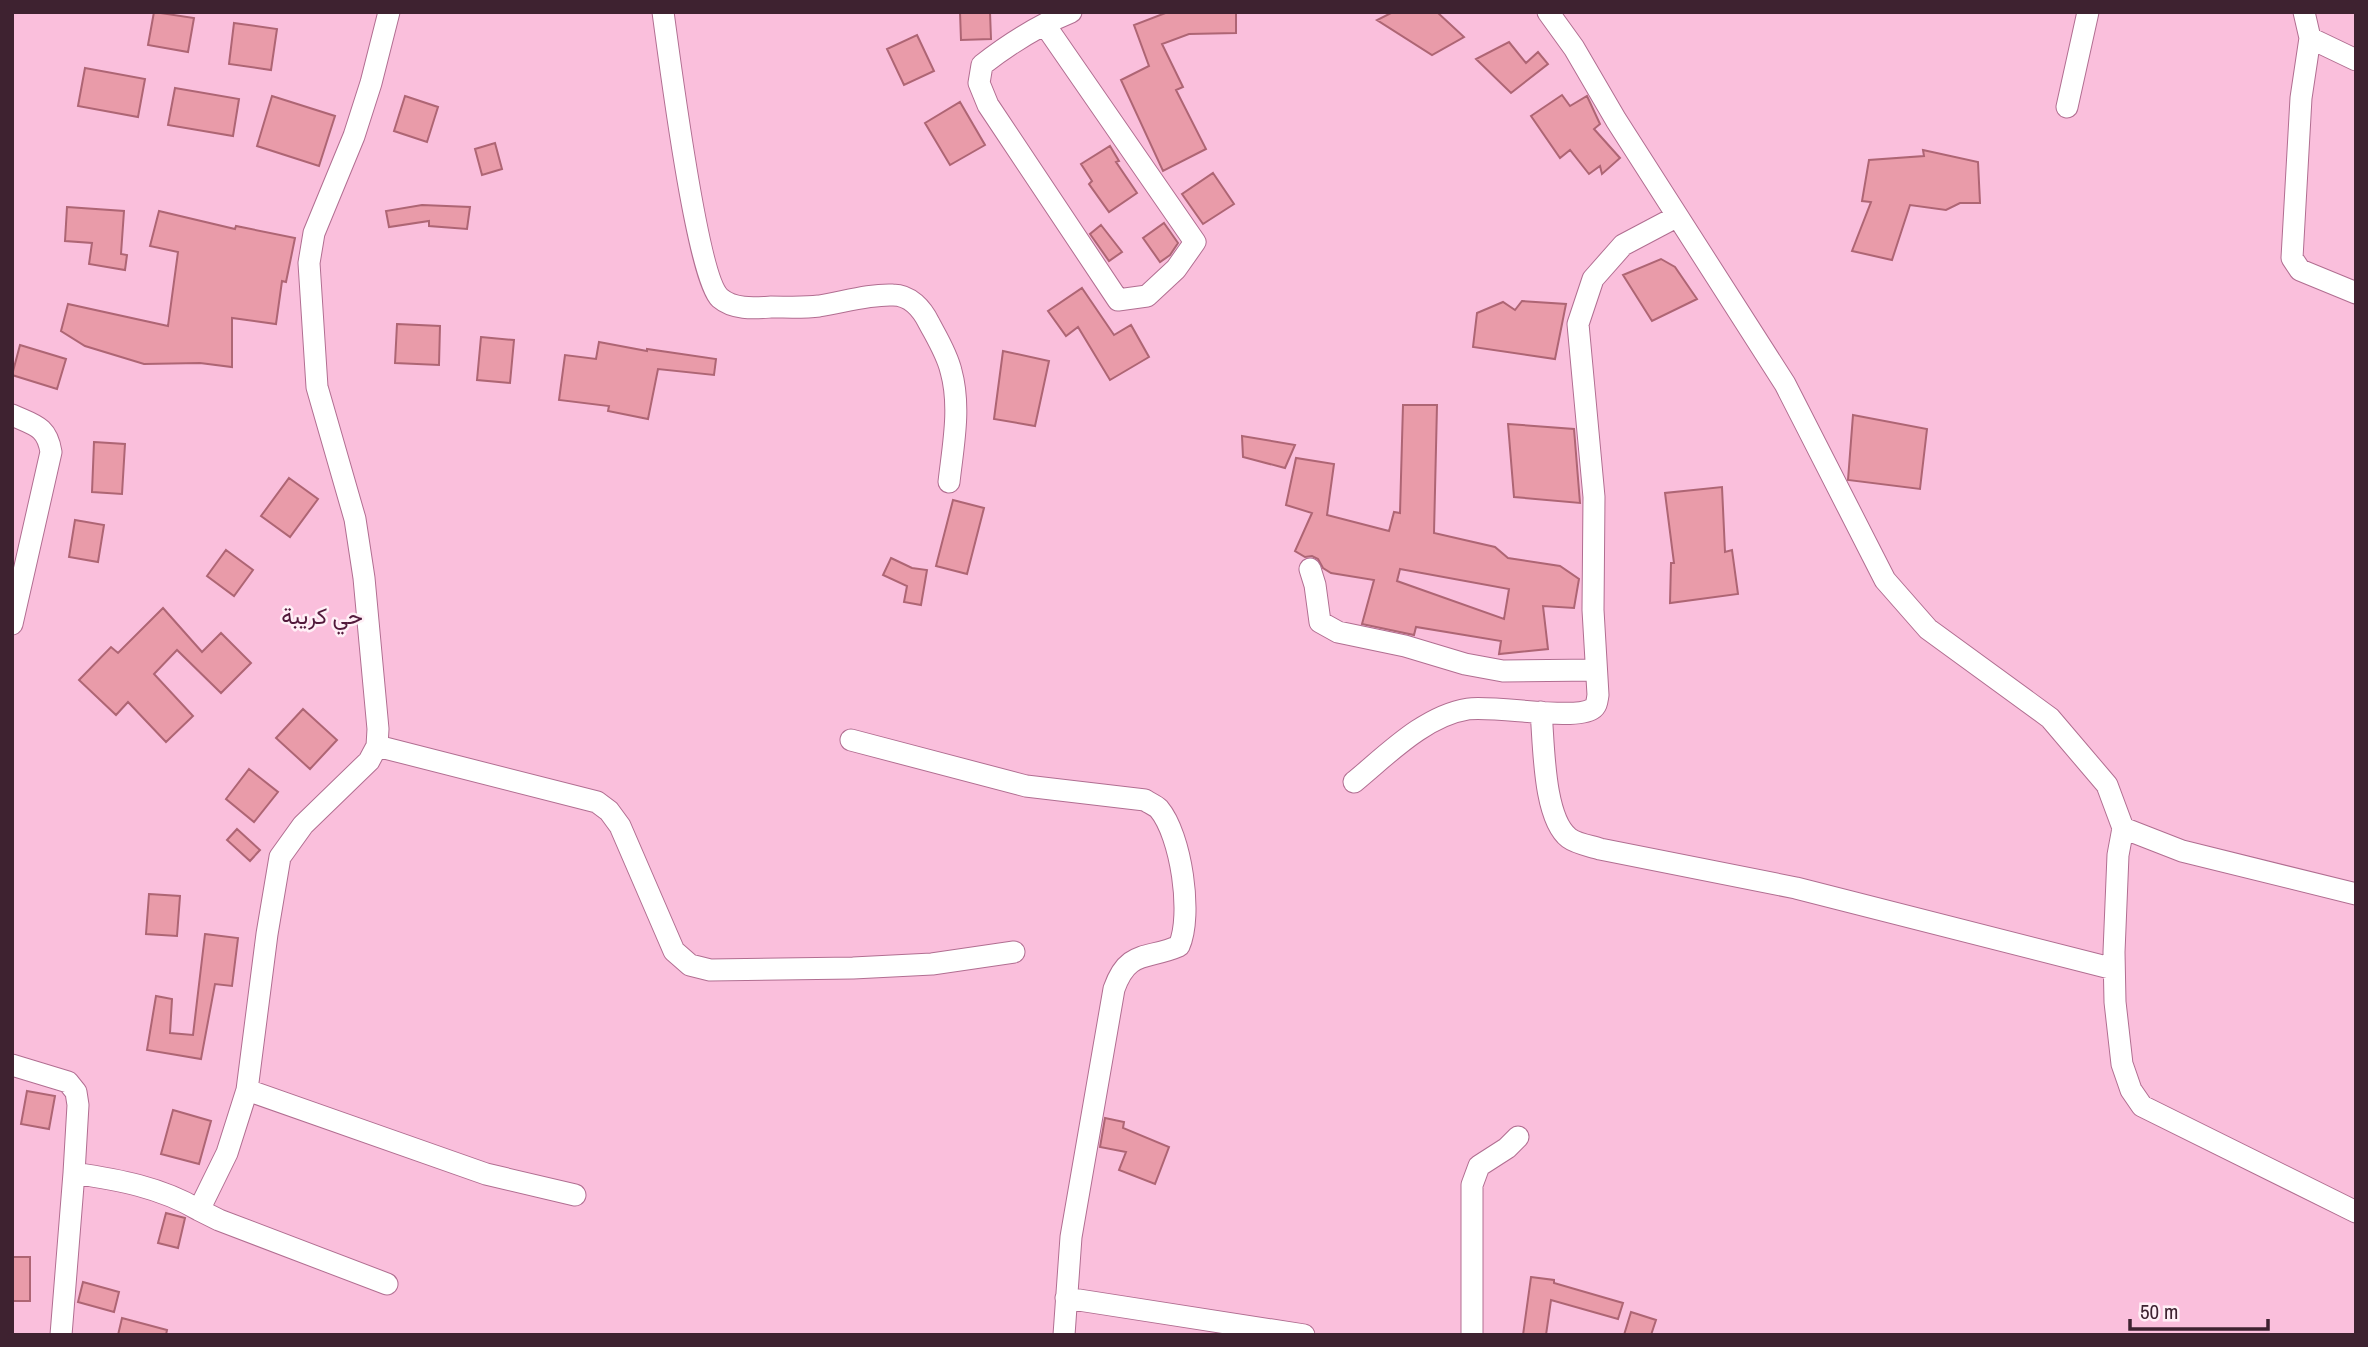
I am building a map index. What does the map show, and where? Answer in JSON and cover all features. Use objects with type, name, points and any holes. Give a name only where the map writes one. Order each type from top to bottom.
[{"type":"street","points":[[199,1210],[227,1153],[247,1090],[280,857],[303,825],[358,773],[377,746],[378,729],[364,579],[355,519],[317,387],[309,263],[314,233],[354,136],[371,83],[388,12]]},
{"type":"street","points":[[663,12],[676,108],[712,287],[720,298],[731,304],[750,308],[817,306],[896,294],[911,300],[925,315],[952,372],[957,413],[949,482]]},
{"type":"street","points":[[1045,24],[1195,242],[1176,269],[1147,296],[1118,300],[988,105],[979,83],[982,65],[1006,46],[1045,24],[1071,12]]},
{"type":"street","points":[[1548,12],[1574,48],[1676,217],[1785,384],[1885,580],[1928,629],[2050,718],[2107,785],[2123,828],[2118,855],[2114,970],[2122,1064],[2131,1090],[2142,1106],[2356,1212]]},
{"type":"street","points":[[2067,107],[2088,12]]},
{"type":"street","points":[[2304,12],[2310,38],[2301,98],[2292,258],[2300,270],[2356,293]]},
{"type":"street","points":[[2310,38],[2356,60]]},
{"type":"street","points":[[1354,782],[1396,747],[1439,718],[1467,709],[1573,714],[1590,711],[1596,706],[1598,695],[1593,610],[1594,497],[1578,324],[1593,279],[1623,245],[1676,217]]},
{"type":"street","points":[[12,415],[42,428],[49,438],[51,452],[16,589],[12,624]]},
{"type":"street","points":[[1310,569],[1320,622],[1338,632],[1503,671],[1596,670]]},
{"type":"street","points":[[1541,712],[1550,797],[1558,825],[1570,839],[1600,849],[1796,888],[2114,970]]},
{"type":"street","points":[[851,740],[1027,786],[1145,800],[1158,808],[1177,851],[1184,883],[1184,936],[1179,946],[1130,962],[1120,973],[1114,989],[1071,1237],[1064,1335]]},
{"type":"street","points":[[377,746],[597,802],[609,811],[620,826],[674,951],[690,965],[710,970],[853,968],[932,964],[1014,952]]},
{"type":"street","points":[[2123,828],[2182,851],[2356,894]]},
{"type":"street","points":[[12,1066],[68,1082],[76,1092],[78,1105],[75,1173],[61,1335]]},
{"type":"street","points":[[247,1090],[486,1174],[575,1195]]},
{"type":"street","points":[[1472,1335],[1472,1185],[1479,1166],[1518,1138]]},
{"type":"street","points":[[75,1173],[141,1185],[177,1197],[219,1220],[387,1284]]},
{"type":"street","points":[[1066,1298],[1304,1335]]},
{"type":"building","points":[[154,12],[194,18],[188,52],[148,45]]},
{"type":"building","points":[[960,12],[990,12],[991,39],[961,40]]},
{"type":"building","points":[[1168,12],[1236,12],[1236,33],[1189,34],[1162,44],[1183,87],[1176,90],[1206,149],[1163,171],[1121,80],[1149,66],[1134,25]]},
{"type":"building","points":[[1393,12],[1437,12],[1464,37],[1432,55],[1377,20]]},
{"type":"building","points":[[234,23],[277,29],[271,70],[229,64]]},
{"type":"building","points":[[917,35],[934,71],[904,85],[887,49]]},
{"type":"building","points":[[1509,42],[1526,63],[1538,52],[1548,64],[1511,93],[1476,59]]},
{"type":"building","points":[[85,68],[145,79],[138,117],[78,106]]},
{"type":"building","points":[[175,88],[239,99],[233,136],[168,125]]},
{"type":"building","points":[[1562,95],[1570,106],[1587,96],[1600,124],[1594,129],[1620,158],[1602,174],[1600,166],[1589,174],[1570,150],[1560,158],[1531,116]]},
{"type":"building","points":[[272,96],[335,116],[319,166],[257,146]]},
{"type":"building","points":[[405,96],[438,107],[427,142],[394,131]]},
{"type":"building","points":[[960,102],[985,145],[950,165],[925,123]]},
{"type":"building","points":[[495,143],[502,169],[482,175],[475,149]]},
{"type":"building","points":[[1110,146],[1119,161],[1116,162],[1137,193],[1109,212],[1089,184],[1092,181],[1081,164]]},
{"type":"building","points":[[1923,150],[1978,162],[1980,203],[1960,203],[1946,210],[1910,205],[1892,260],[1852,251],[1871,202],[1862,201],[1869,160],[1924,156]]},
{"type":"building","points":[[1213,173],[1234,204],[1203,224],[1182,194]]},
{"type":"building","points":[[422,205],[470,207],[467,229],[429,226],[429,221],[389,227],[386,211]]},
{"type":"building","points":[[67,207],[124,211],[121,254],[127,255],[125,270],[89,264],[92,243],[65,241]]},
{"type":"building","points":[[159,211],[235,229],[236,226],[295,238],[286,282],[282,281],[276,324],[232,318],[232,367],[200,363],[144,364],[85,346],[61,331],[68,304],[168,326],[178,252],[150,246]]},
{"type":"building","points":[[1164,223],[1178,243],[1170,255],[1160,262],[1143,238]]},
{"type":"building","points":[[1101,225],[1122,252],[1109,261],[1090,234]]},
{"type":"building","points":[[1661,259],[1675,267],[1697,299],[1652,321],[1623,275]]},
{"type":"building","points":[[1082,288],[1114,335],[1131,325],[1149,357],[1110,380],[1078,327],[1066,336],[1048,311]]},
{"type":"building","points":[[1522,301],[1566,304],[1555,359],[1473,347],[1477,313],[1503,302],[1515,310]]},
{"type":"building","points":[[397,324],[440,326],[439,365],[395,363]]},
{"type":"building","points":[[481,337],[514,340],[510,383],[477,380]]},
{"type":"building","points":[[599,342],[716,359],[714,375],[658,369],[648,419],[608,411],[609,406],[559,400],[565,355],[596,359]]},
{"type":"building","points":[[20,345],[66,359],[57,389],[12,375]]},
{"type":"building","points":[[1003,351],[1049,361],[1035,426],[994,419]]},
{"type":"building","points":[[1403,405],[1437,405],[1434,533],[1495,547],[1508,558],[1560,566],[1579,579],[1574,608],[1543,606],[1548,649],[1499,654],[1501,641],[1416,627],[1414,635],[1362,624],[1374,580],[1331,573],[1323,568],[1318,559],[1305,557],[1295,551],[1312,513],[1286,505],[1296,458],[1334,464],[1327,515],[1389,531],[1394,512],[1400,513]],"holes":[[[1400,569],[1509,589],[1504,619],[1397,581]]]},
{"type":"building","points":[[1853,415],[1927,429],[1920,489],[1848,480]]},
{"type":"building","points":[[1508,424],[1574,429],[1580,503],[1514,497]]},
{"type":"building","points":[[1242,436],[1295,445],[1285,468],[1243,457]]},
{"type":"building","points":[[94,442],[125,444],[122,494],[92,492]]},
{"type":"building","points":[[289,478],[318,499],[290,537],[261,516]]},
{"type":"building","points":[[1722,487],[1725,552],[1732,550],[1738,594],[1670,603],[1671,563],[1674,563],[1665,493]]},
{"type":"building","points":[[953,500],[984,508],[967,574],[936,566]]},
{"type":"building","points":[[75,520],[104,525],[98,562],[69,557]]},
{"type":"building","points":[[226,550],[253,570],[234,596],[207,576]]},
{"type":"building","points":[[891,558],[912,568],[927,570],[921,605],[904,602],[907,586],[883,575]]},
{"type":"building","points":[[163,608],[202,652],[221,633],[251,663],[221,693],[177,650],[154,674],[193,716],[166,742],[128,702],[116,715],[79,680],[111,647],[118,653]]},
{"type":"building","points":[[303,709],[337,740],[310,769],[276,738]]},
{"type":"building","points":[[249,769],[278,792],[254,822],[226,799]]},
{"type":"building","points":[[237,829],[260,850],[250,861],[227,840]]},
{"type":"building","points":[[149,894],[180,896],[177,936],[146,934]]},
{"type":"building","points":[[205,934],[238,938],[232,986],[215,984],[201,1059],[147,1050],[156,996],[172,999],[170,1033],[193,1035]]},
{"type":"building","points":[[27,1091],[55,1096],[49,1129],[21,1124]]},
{"type":"building","points":[[173,1110],[211,1121],[199,1164],[161,1154]]},
{"type":"building","points":[[1105,1118],[1124,1122],[1123,1128],[1169,1147],[1155,1184],[1119,1170],[1126,1152],[1100,1147]]},
{"type":"building","points":[[166,1213],[185,1218],[178,1248],[158,1243]]},
{"type":"building","points":[[12,1257],[30,1257],[30,1301],[12,1301]]},
{"type":"building","points":[[1531,1277],[1554,1280],[1554,1283],[1623,1303],[1618,1319],[1551,1300],[1546,1335],[1523,1335]]},
{"type":"building","points":[[83,1282],[119,1292],[114,1312],[78,1302]]},
{"type":"building","points":[[1631,1312],[1656,1320],[1651,1335],[1624,1335]]},
{"type":"building","points":[[122,1318],[167,1330],[166,1335],[118,1335]]},
{"type":"district","name":"حي كريبة","points":[[322,615]]}]
